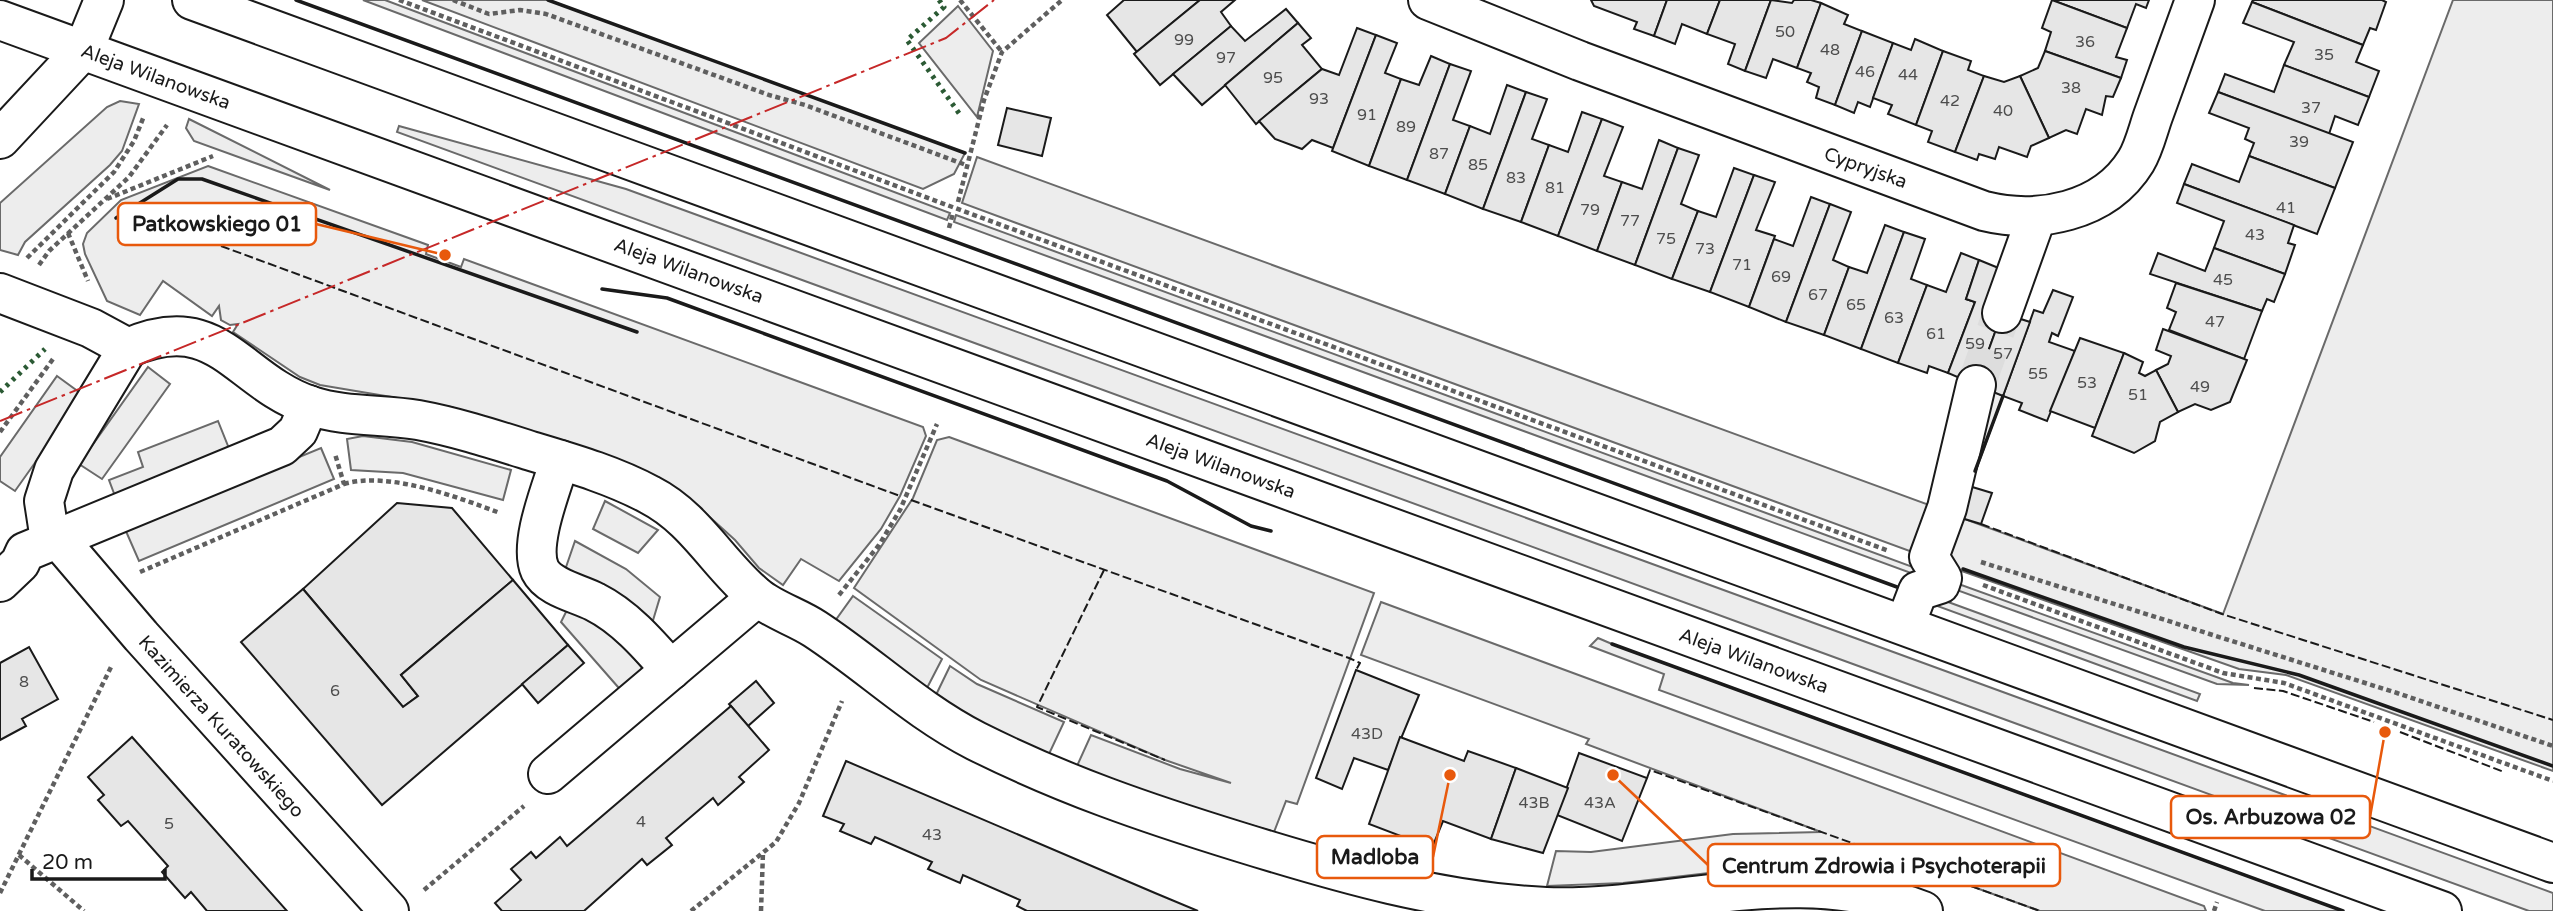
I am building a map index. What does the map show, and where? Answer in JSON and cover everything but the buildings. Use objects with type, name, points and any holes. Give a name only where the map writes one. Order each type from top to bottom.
[{"type":"main road","points":[[0,139],[84,49],[104,0]]},
{"type":"main road","points":[[192,0],[2553,863]]},
{"type":"main road","name":"Cypryjska","points":[[1428,0],[1580,61],[1983,211],[2010,217],[2036,218],[2066,212],[2093,200],[2117,183],[2136,161],[2196,0]]},
{"type":"main road","name":"Aleja Wilanowska","points":[[0,20],[2442,911]]},
{"type":"main road","points":[[2002,313],[2036,218]]},
{"type":"main road","points":[[1,293],[91,310],[128,348]]},
{"type":"main road","points":[[0,582],[20,563],[27,544],[45,515],[47,486],[128,348],[149,339],[168,336],[206,340],[271,386],[309,405],[441,425],[560,460],[622,482],[677,512],[757,597],[813,627],[940,720],[1057,781],[1115,804],[1300,861],[1455,898],[1550,907],[1591,906],[1762,888],[1812,887],[1870,893],[1923,911]]},
{"type":"main road","points":[[1905,625],[1918,591],[1940,584],[1942,578],[1933,557],[1976,384]]},
{"type":"main road","points":[[27,544],[269,453],[298,431],[309,405]]},
{"type":"main road","points":[[560,460],[540,530],[538,561],[547,579],[596,602],[623,621],[671,670]]},
{"type":"main road","name":"Kazimierza Kuratowskiego","points":[[27,544],[104,594],[141,636],[404,902]]},
{"type":"main road","points":[[548,774],[757,597]]},
{"type":"path","points":[[399,0],[942,204],[1933,557],[2223,673],[2284,683],[2553,781]]},
{"type":"path","points":[[453,0],[489,14],[520,10],[546,14],[966,165]]},
{"type":"path","points":[[960,0],[1002,52]]},
{"type":"path","points":[[958,202],[967,173],[966,165],[1002,52],[1062,0]]},
{"type":"path","points":[[1,293],[30,253],[122,162],[147,111]]},
{"type":"path","points":[[35,272],[49,251],[139,165],[170,120]]},
{"type":"path","points":[[103,201],[213,156]]},
{"type":"path","points":[[949,228],[953,214]]},
{"type":"path","points":[[68,233],[91,310]]},
{"type":"path","points":[[0,432],[54,358]]},
{"type":"path","points":[[813,627],[879,545],[900,510],[937,424]]},
{"type":"path","points":[[331,442],[344,484]]},
{"type":"path","points":[[104,594],[119,582],[344,484],[374,481],[443,493],[540,530]]},
{"type":"path","points":[[1933,557],[2397,692],[2553,746]]},
{"type":"path","points":[[0,893],[113,661],[141,636]]},
{"type":"path","points":[[691,911],[776,842],[799,803],[844,698],[868,667]]},
{"type":"path","points":[[404,902],[554,781],[548,774]]},
{"type":"path","points":[[761,911],[763,852]]},
{"type":"path","points":[[19,855],[84,911]]},
{"type":"path","points":[[2214,911],[2217,902]]},
{"type":"shaded area","points":[[363,0],[385,0],[950,213],[947,220]]},
{"type":"shaded area","points":[[422,0],[548,0],[965,153],[954,174],[923,189]]},
{"type":"shaded area","points":[[2453,0],[2553,0],[2553,771],[2286,675],[2239,669],[1942,564],[1992,391],[2003,396],[1959,517],[2223,614]]},
{"type":"shaded area","points":[[958,6],[993,51],[977,117],[919,43]]},
{"type":"shaded area","points":[[120,101],[139,104],[122,151],[25,242],[18,255],[0,250],[0,203],[107,107]]},
{"type":"shaded area","points":[[189,119],[330,190],[194,141],[186,128]]},
{"type":"shaded area","points":[[399,126],[626,189],[2553,893],[2553,911],[2529,911],[397,132]]},
{"type":"shaded area","points":[[977,157],[1932,506],[1915,553],[962,203]]},
{"type":"shaded area","points":[[208,166],[428,245],[426,254],[461,267],[464,259],[923,427],[926,436],[900,496],[881,529],[839,581],[801,559],[783,585],[759,568],[735,540],[693,502],[622,462],[568,442],[451,407],[320,385],[300,377],[233,332],[238,324],[230,325],[221,320],[219,306],[212,316],[163,281],[140,315],[107,301],[85,254],[83,244],[87,233],[121,200]]},
{"type":"shaded area","points":[[956,215],[1921,570],[1919,576],[954,222]]},
{"type":"shaded area","points":[[148,367],[170,384],[102,479],[79,464]]},
{"type":"shaded area","points":[[57,376],[83,395],[15,491],[0,481],[0,457]]},
{"type":"shaded area","points":[[218,421],[230,451],[115,496],[109,480],[143,467],[138,452]]},
{"type":"shaded area","points":[[363,436],[412,442],[511,470],[503,500],[403,473],[351,470],[347,439]]},
{"type":"shaded area","points":[[949,437],[1374,593],[1297,804],[1286,801],[1274,832],[1155,797],[1077,766],[1091,735],[1180,769],[1231,783],[1165,760],[981,680],[854,588],[913,498],[937,440]]},
{"type":"shaded area","points":[[321,448],[334,479],[139,561],[125,529]]},
{"type":"shaded area","points":[[605,501],[658,530],[638,553],[593,529]]},
{"type":"shaded area","points":[[575,541],[626,569],[660,597],[651,627],[565,570]]},
{"type":"shaded area","points":[[1942,578],[2233,683],[2249,685],[2217,684],[1940,584]]},
{"type":"shaded area","points":[[1918,591],[2200,694],[2197,701],[1929,603]]},
{"type":"shaded area","points":[[853,596],[942,659],[927,688],[835,621]]},
{"type":"shaded area","points":[[1381,602],[2204,906],[2206,911],[2040,911],[1877,852],[1873,875],[1821,867],[1769,866],[1623,883],[1547,886],[1556,851],[1591,852],[1733,834],[1821,832],[1586,744],[1589,739],[1361,655]]},
{"type":"shaded area","points":[[569,606],[616,636],[648,675],[625,695],[561,622]]},
{"type":"shaded area","points":[[1598,638],[2343,911],[2265,911],[1659,690],[1664,674],[1590,646]]},
{"type":"shaded area","points":[[950,666],[977,684],[1064,722],[1049,754],[970,719],[935,697]]},
{"type":"tunnel","points":[[1976,385],[2002,313]]},
{"type":"hedge","points":[[939,0],[944,7],[907,40],[961,116]]},
{"type":"hedge","points":[[0,392],[45,349]]},
{"type":"fence","points":[[221,246],[900,496]]},
{"type":"fence","points":[[911,500],[1349,658],[1360,663],[1356,670]]},
{"type":"fence","points":[[1981,524],[2222,614],[2553,720]]},
{"type":"fence","points":[[1104,570],[1037,707],[1165,760]]},
{"type":"fence","points":[[2254,688],[2283,691],[2374,722]]},
{"type":"fence","points":[[2400,732],[2504,772]]},
{"type":"fence","points":[[1647,778],[1650,770],[2040,911]]},
{"type":"wall","points":[[296,0],[1897,587]]},
{"type":"wall","points":[[548,0],[965,153]]},
{"type":"wall","points":[[116,218],[178,179],[202,179],[637,332]]},
{"type":"wall","points":[[602,289],[667,298],[1167,481],[1251,526],[1271,531]]},
{"type":"wall","points":[[1975,471],[2003,396]]},
{"type":"wall","points":[[1963,569],[2184,647],[2299,675],[2553,766]]},
{"type":"wall","points":[[1612,644],[2343,911]]},
{"type":"power","points":[[0,421],[946,38],[994,0]]},
{"type":"place","name":"Patkowskiego 01","points":[[445,255]]},
{"type":"place","name":"Os. Arbuzowa 02","points":[[2385,732]]},
{"type":"place","name":"Madloba","points":[[1450,775]]},
{"type":"place","name":"Centrum Zdrowia i Psychoterapii","points":[[1613,775]]}]
